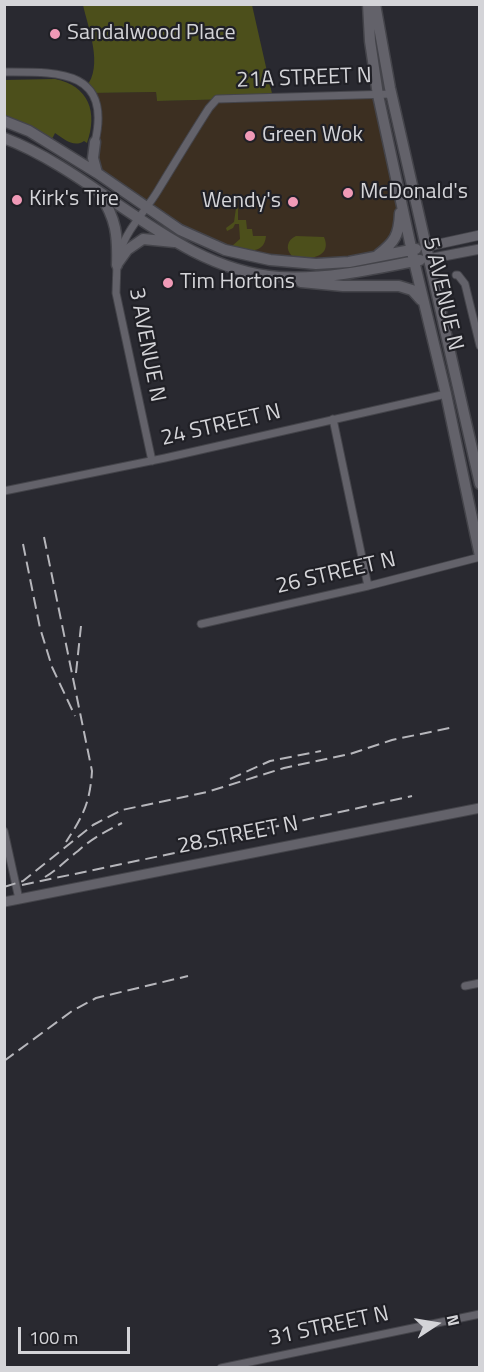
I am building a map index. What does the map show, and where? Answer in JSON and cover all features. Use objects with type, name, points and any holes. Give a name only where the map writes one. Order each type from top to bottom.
[{"type":"main road","name":"5 AVENUE N","points":[[368,4],[370,41],[378,95],[412,256],[446,394],[480,557]]},
{"type":"main road","name":"5 AVENUE N","points":[[375,4],[425,247],[480,484]]},
{"type":"main road","points":[[4,122],[29,131],[97,173],[180,230],[217,247],[251,257],[316,264],[412,256],[428,259]]},
{"type":"main road","points":[[4,138],[76,174],[137,217],[203,256],[226,265],[317,284],[399,285],[412,290],[424,304]]},
{"type":"main road","points":[[69,156],[86,151],[95,142]]},
{"type":"main road","points":[[95,142],[93,158],[97,173]]},
{"type":"main road","points":[[96,189],[108,206],[116,225],[117,265]]},
{"type":"main road","points":[[374,258],[394,243],[400,198]]},
{"type":"main road","points":[[117,265],[127,250],[143,239],[179,243]]},
{"type":"main road","points":[[278,277],[315,276],[412,256],[425,247]]},
{"type":"street","points":[[4,72],[58,73],[81,82],[91,93],[97,109],[99,125],[95,142]]},
{"type":"street","name":"21A STREET N","points":[[217,99],[392,94]]},
{"type":"street","name":"3 AVENUE N","points":[[152,460],[116,293],[117,265],[122,246],[137,217],[155,195],[208,108],[217,99]]},
{"type":"street","points":[[425,247],[480,235]]},
{"type":"street","points":[[428,259],[480,249]]},
{"type":"street","name":"5 AVENUE N","points":[[456,275],[459,275],[465,284],[480,346]]},
{"type":"street","name":"24 STREET N","points":[[4,491],[446,394]]},
{"type":"street","points":[[333,419],[368,586]]},
{"type":"street","name":"26 STREET N","points":[[201,624],[368,586],[480,557]]},
{"type":"street","name":"28 STREET N","points":[[4,902],[480,808]]},
{"type":"street","points":[[4,831],[19,899]]},
{"type":"street","points":[[465,986],[480,983]]},
{"type":"street","name":"31 STREET N","points":[[221,1368],[480,1314]]},
{"type":"shaded area","points":[[156,92],[157,101],[378,95],[400,197],[397,234],[374,258],[328,264],[217,247],[97,173],[99,125],[91,93]]},
{"type":"green space","points":[[83,5],[252,5],[273,98],[157,101],[156,92],[91,93],[86,87],[94,69],[93,47]]},
{"type":"green space","points":[[55,79],[67,82],[76,88],[88,102],[91,121],[87,143],[84,141],[73,143],[55,133],[52,139],[32,127],[5,116],[4,80]]},
{"type":"green space","points":[[236,208],[238,208],[238,220],[246,220],[247,229],[252,229],[253,236],[266,236],[262,247],[248,250],[232,246],[240,239],[239,224],[235,224],[227,231],[226,228],[234,222]]},
{"type":"green space","points":[[296,236],[324,237],[325,250],[322,254],[311,258],[292,256],[288,245]]},
{"type":"railway","points":[[44,537],[92,771],[85,809],[66,842]]},
{"type":"railway","points":[[23,544],[40,628],[52,667],[75,716]]},
{"type":"railway","points":[[76,673],[81,626]]},
{"type":"railway","points":[[4,887],[23,881],[93,825],[122,810],[207,792],[284,768],[350,754],[392,740],[454,727]]},
{"type":"railway","points":[[230,779],[270,761],[321,751]]},
{"type":"railway","points":[[22,885],[222,843],[264,829],[412,796]]},
{"type":"railway","points":[[45,877],[88,843],[122,823]]},
{"type":"railway","points":[[4,1061],[72,1011],[96,998],[188,976]]},
{"type":"place","name":"Sandalwood Place","points":[[55,34]]},
{"type":"place","name":"Green Wok","points":[[250,136]]},
{"type":"place","name":"McDonald's","points":[[348,193]]},
{"type":"place","name":"Kirk's Tire","points":[[17,200]]},
{"type":"place","name":"Wendy's","points":[[293,202]]},
{"type":"place","name":"Tim Hortons","points":[[168,283]]}]
